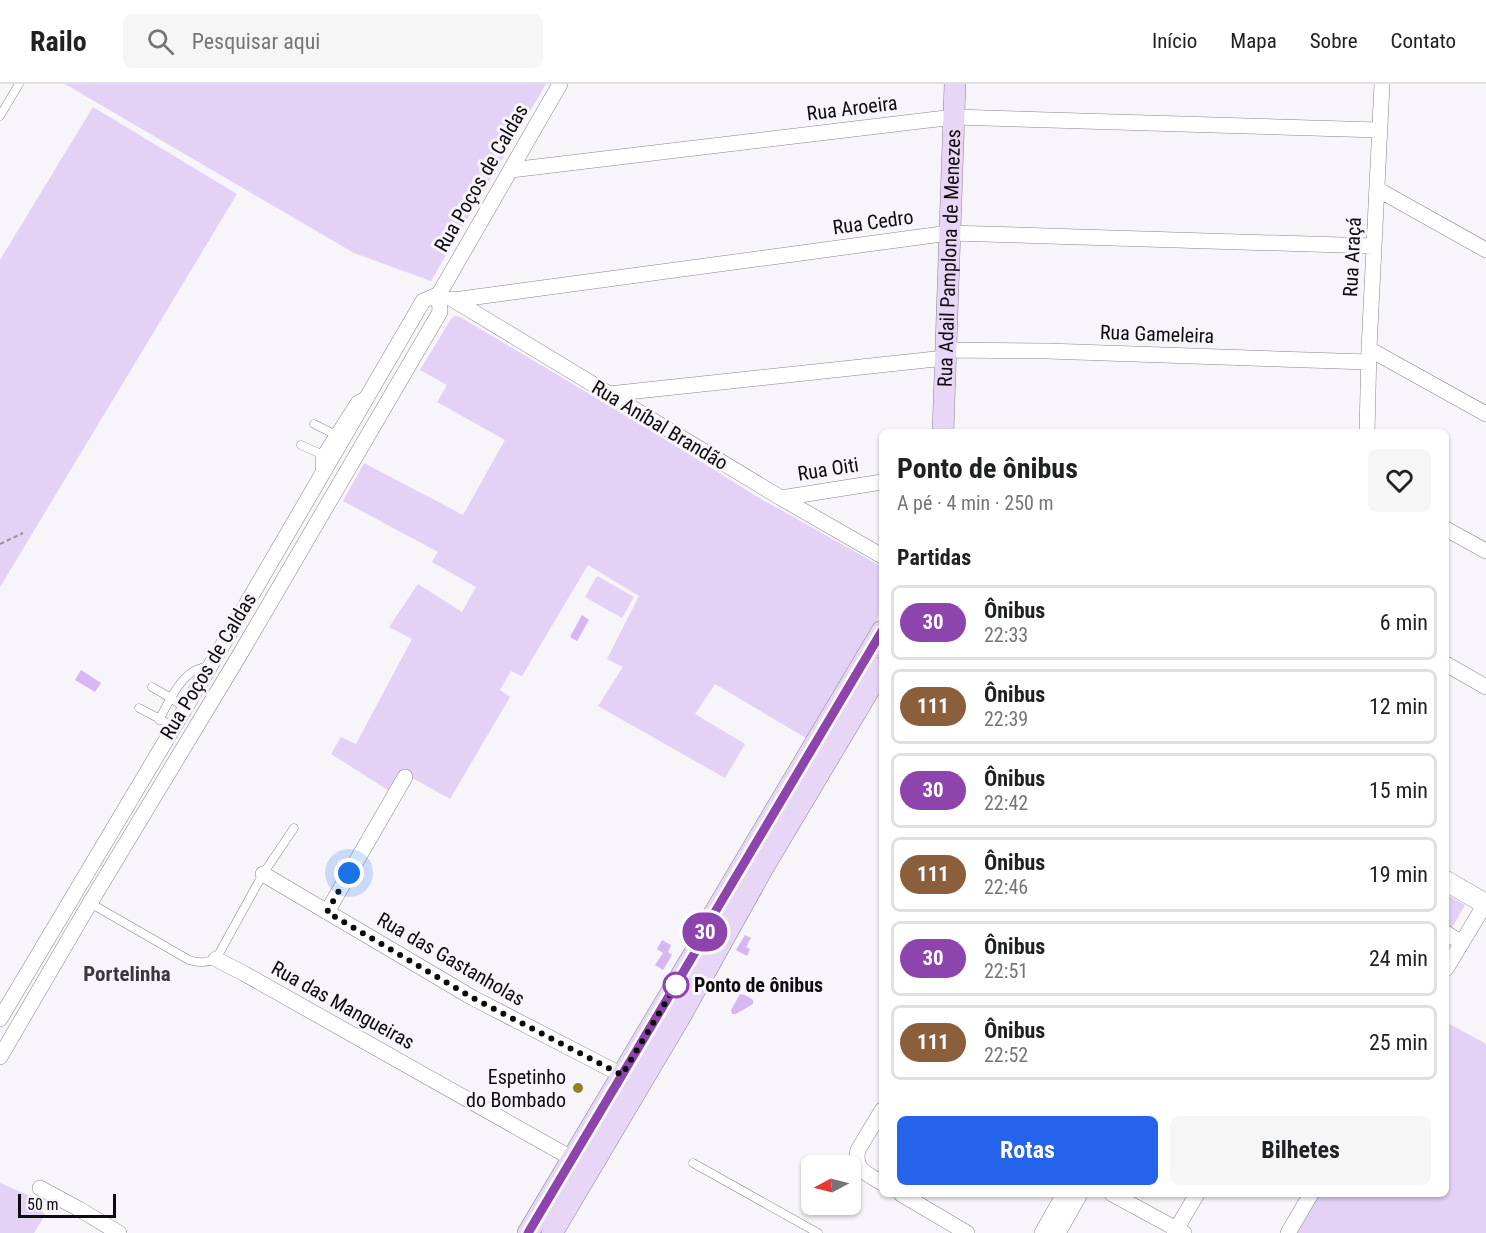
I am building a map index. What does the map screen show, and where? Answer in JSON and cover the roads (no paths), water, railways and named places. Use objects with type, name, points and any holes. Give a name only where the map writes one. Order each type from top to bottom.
[{"type":"main road","name":"Rua Adail Pamplona de Menezes","points":[[943,429],[955,84]]},
{"type":"main road","points":[[552,1233],[748,902],[756,862],[821,735],[879,636]]},
{"type":"main road","points":[[528,1233],[697,949],[712,917],[756,862],[824,766],[879,673]]},
{"type":"main road","points":[[845,694],[839,717],[840,721],[848,725]]},
{"type":"main road","points":[[821,735],[830,746],[823,758],[824,766]]},
{"type":"main road","points":[[643,1040],[644,1048],[637,1065],[638,1069],[646,1074]]},
{"type":"main road","points":[[620,1079],[628,1092],[621,1107],[622,1113]]},
{"type":"street","name":"Rua Poços de Caldas","points":[[0,1057],[440,312],[439,294],[560,84]]},
{"type":"street","name":"Rua Araçá","points":[[1367,429],[1382,84]]},
{"type":"street","name":"Rua Aroeira","points":[[511,170],[954,117],[1379,130]]},
{"type":"street","points":[[1377,189],[1486,250]]},
{"type":"street","name":"Rua Cedro","points":[[454,300],[949,233],[1374,246]]},
{"type":"street","name":"Rua Poços de Caldas","points":[[0,1019],[166,723],[185,708],[423,301],[439,294]]},
{"type":"street","name":"Rua Aníbal Brandão","points":[[439,294],[454,300],[781,498],[879,554]]},
{"type":"street","name":"Rua Gameleira","points":[[609,394],[945,354],[1047,351],[1369,356]]},
{"type":"street","points":[[1369,356],[1486,414]]},
{"type":"street","name":"Rua Oiti","points":[[781,498],[879,482]]},
{"type":"street","points":[[1449,531],[1486,551]]},
{"type":"street","points":[[1449,666],[1486,687]]},
{"type":"street","points":[[327,912],[405,777]]},
{"type":"street","name":"Rua das Gastanholas","points":[[262,874],[473,998],[620,1079]]},
{"type":"street","points":[[1449,883],[1486,904],[1449,964]]},
{"type":"street","points":[[1449,935],[1462,943]]},
{"type":"street","name":"Rua das Mangueiras","points":[[216,959],[573,1158]]},
{"type":"street","points":[[879,1115],[858,1150],[857,1156],[860,1168],[879,1180]]},
{"type":"street","points":[[40,1188],[119,1233]]},
{"type":"street","points":[[906,1197],[967,1233]]},
{"type":"street","points":[[1042,1233],[1062,1197]]},
{"type":"street","points":[[1058,1233],[1078,1197]]},
{"type":"street","points":[[1117,1197],[1178,1232],[1196,1197]]},
{"type":"street","points":[[1288,1233],[1309,1197]]},
{"type":"lane","points":[[0,116],[19,84]]},
{"type":"lane","points":[[321,477],[321,454],[356,400],[368,395]]},
{"type":"lane","points":[[314,424],[334,434]]},
{"type":"lane","points":[[301,445],[321,454]]},
{"type":"lane","points":[[139,708],[166,723],[171,698],[186,677],[210,665]]},
{"type":"lane","points":[[152,687],[185,708]]},
{"type":"lane","points":[[216,959],[262,874],[294,828]]},
{"type":"lane","name":"Rua das Mangueiras","points":[[90,903],[189,960],[199,963],[216,959]]},
{"type":"lane","points":[[693,1162],[818,1233]]},
{"type":"place","name":"Ponto de ônibus","points":[[676,985]]},
{"type":"place","name":"Espetinho do Bombado","points":[[578,1088]]},
{"type":"district","name":"Portelinha","points":[[127,974]]}]
